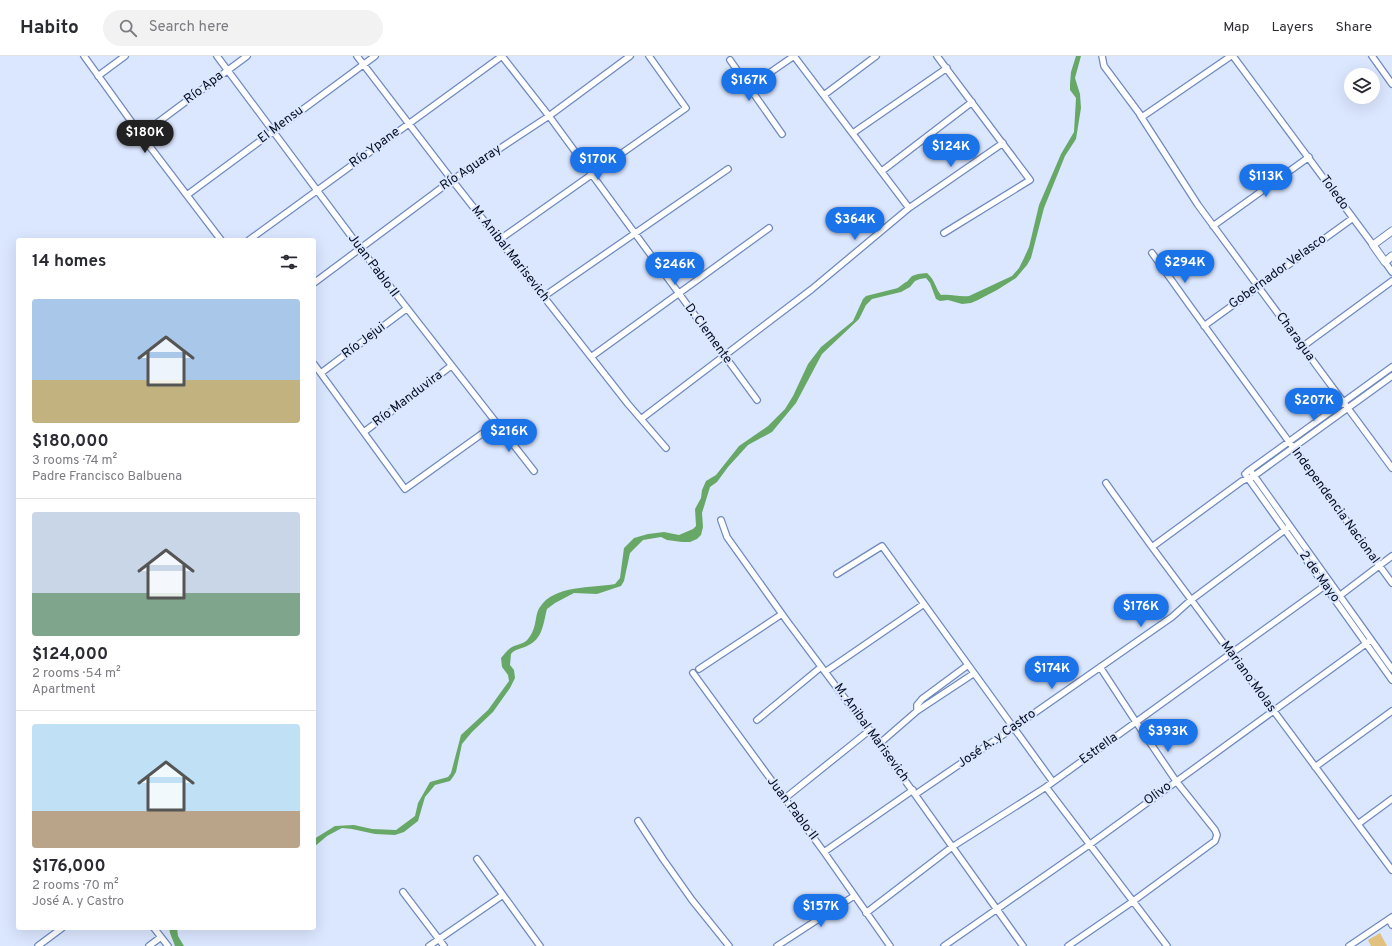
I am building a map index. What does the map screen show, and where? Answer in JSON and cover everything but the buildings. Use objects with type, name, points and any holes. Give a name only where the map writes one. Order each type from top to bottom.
[{"type":"main road","points":[[1373,245],[1392,232]]},
{"type":"main road","name":"Toledo","points":[[1373,245],[1385,262]]},
{"type":"main road","points":[[1385,262],[1392,256]]},
{"type":"street","points":[[84,56],[141,135],[219,238]]},
{"type":"street","points":[[98,76],[125,56]]},
{"type":"street","name":"Juan Pablo II","points":[[217,56],[406,309],[534,471]]},
{"type":"street","name":"Río Apa","points":[[141,135],[247,56]]},
{"type":"street","name":"M. Anibal Marisevich","points":[[357,56],[591,357],[666,448]]},
{"type":"street","name":"El Mensu","points":[[187,196],[375,56]]},
{"type":"street","name":"D. Clemente","points":[[502,56],[592,174],[757,400]]},
{"type":"street","name":"Río Ypane","points":[[252,238],[502,56]]},
{"type":"street","name":"Río Aguaray","points":[[316,281],[452,180],[549,116],[630,56]]},
{"type":"street","points":[[499,240],[686,108],[649,56]]},
{"type":"street","points":[[749,87],[794,56],[909,208]]},
{"type":"street","points":[[824,95],[876,56]]},
{"type":"street","points":[[937,56],[1030,180],[944,233]]},
{"type":"street","name":"Charagua","points":[[1102,56],[1104,66],[1140,115],[1198,205],[1343,403],[1391,465]]},
{"type":"street","points":[[1140,115],[1142,117],[1232,56]]},
{"type":"street","name":"Toledo","points":[[1232,56],[1373,245]]},
{"type":"street","points":[[1372,56],[1392,84]]},
{"type":"street","points":[[730,60],[782,134]]},
{"type":"street","points":[[853,134],[947,68]]},
{"type":"street","points":[[882,171],[972,102]]},
{"type":"street","points":[[641,419],[812,289],[909,208],[1003,143]]},
{"type":"street","points":[[1213,226],[1308,157]]},
{"type":"street","points":[[544,297],[728,169]]},
{"type":"street","name":"Gobernador Velasco","points":[[1204,326],[1353,218]]},
{"type":"street","points":[[591,357],[769,228]]},
{"type":"street","name":"Independencia Nacional","points":[[1152,253],[1392,583]]},
{"type":"street","name":"Toledo","points":[[1385,262],[1392,272]]},
{"type":"street","points":[[1302,347],[1392,281]]},
{"type":"street","name":"Río Jejui","points":[[321,373],[406,309]]},
{"type":"street","name":"Río Manduvira","points":[[364,432],[451,366]]},
{"type":"street","points":[[316,367],[405,489],[497,423]]},
{"type":"street","points":[[1152,547],[1242,481],[1289,442],[1392,367]]},
{"type":"street","points":[[1249,475],[1293,448],[1392,376]]},
{"type":"street","name":"2 de Mayo","points":[[1249,475],[1368,641],[1392,680]]},
{"type":"street","name":"Mariano Molas","points":[[1106,483],[1314,767],[1392,870]]},
{"type":"street","name":"M. Anibal Marisevich","points":[[721,520],[727,537],[782,614],[870,730],[1022,946]]},
{"type":"street","name":"José A. y Castro","points":[[824,852],[1014,728],[1167,620],[1191,600],[1287,528]]},
{"type":"street","points":[[837,574],[882,546],[973,674],[1053,782]]},
{"type":"street","points":[[1337,597],[1392,556]]},
{"type":"street","name":"Estrella","points":[[866,913],[952,848],[1046,787],[1327,584]]},
{"type":"street","points":[[825,672],[924,604]]},
{"type":"street","points":[[699,669],[782,614]]},
{"type":"street","name":"2 de Mayo","points":[[1368,641],[1392,669]]},
{"type":"street","name":"Olivo","points":[[944,946],[1089,845],[1368,641]]},
{"type":"street","points":[[917,711],[918,705],[922,699],[968,665]]},
{"type":"street","points":[[758,720],[821,666]]},
{"type":"street","points":[[1068,946],[1132,902],[1215,841],[1217,836],[1176,781],[1100,666]]},
{"type":"street","name":"Juan Pablo II","points":[[693,673],[824,852],[890,946]]},
{"type":"street","points":[[880,744],[917,711],[973,674]]},
{"type":"street","points":[[1314,767],[1392,711]]},
{"type":"street","points":[[784,798],[870,730]]},
{"type":"street","points":[[1046,787],[1132,902],[1167,946]]},
{"type":"street","points":[[1358,824],[1392,798]]},
{"type":"street","points":[[638,822],[692,900],[729,946]]},
{"type":"street","points":[[477,859],[540,946]]},
{"type":"street","points":[[403,892],[444,946]]},
{"type":"street","points":[[429,946],[503,895]]},
{"type":"street","points":[[777,946],[854,896]]},
{"type":"street","points":[[1349,946],[1390,918],[1392,925]]},
{"type":"street","points":[[38,946],[59,930]]},
{"type":"street","points":[[156,930],[168,946]]},
{"type":"street","points":[[149,946],[161,937]]},
{"type":"shaded area","points":[[1076,56],[1081,56],[1075,78],[1080,94],[1081,108],[1076,139],[1065,156],[1044,208],[1031,258],[1016,278],[997,290],[971,303],[962,304],[948,300],[940,301],[936,299],[930,283],[926,278],[915,281],[910,287],[901,292],[872,299],[866,305],[859,319],[822,354],[796,403],[772,432],[748,445],[728,467],[717,482],[710,487],[702,513],[703,527],[701,535],[697,539],[690,542],[667,540],[661,537],[643,540],[630,553],[624,581],[621,586],[597,594],[574,593],[547,609],[542,630],[536,639],[532,643],[516,650],[511,654],[510,665],[514,670],[515,678],[510,688],[493,712],[462,744],[456,772],[450,781],[435,785],[425,797],[418,821],[404,832],[395,835],[375,834],[342,828],[327,836],[316,845],[316,838],[335,826],[354,825],[372,829],[396,830],[415,816],[418,803],[430,782],[448,777],[451,773],[461,735],[488,710],[509,681],[508,675],[502,667],[501,658],[510,648],[523,643],[528,639],[535,626],[538,610],[546,600],[564,591],[615,584],[620,578],[624,548],[634,538],[664,532],[679,535],[693,529],[696,526],[695,509],[701,498],[702,490],[706,481],[716,475],[739,446],[768,426],[785,409],[793,396],[808,364],[821,347],[853,321],[863,299],[866,296],[902,287],[912,276],[918,274],[927,273],[941,295],[965,296],[969,296],[1012,276],[1019,268],[1029,247],[1039,205],[1061,154],[1074,132],[1076,98],[1070,90],[1071,72]]},
{"type":"shaded area","points":[[169,930],[177,930],[178,936],[184,946],[175,946]]},
{"type":"shaded area","points":[[1380,933],[1387,946],[1371,946],[1368,940]]},
{"type":"waterway","points":[[898,289],[906,283]]}]
